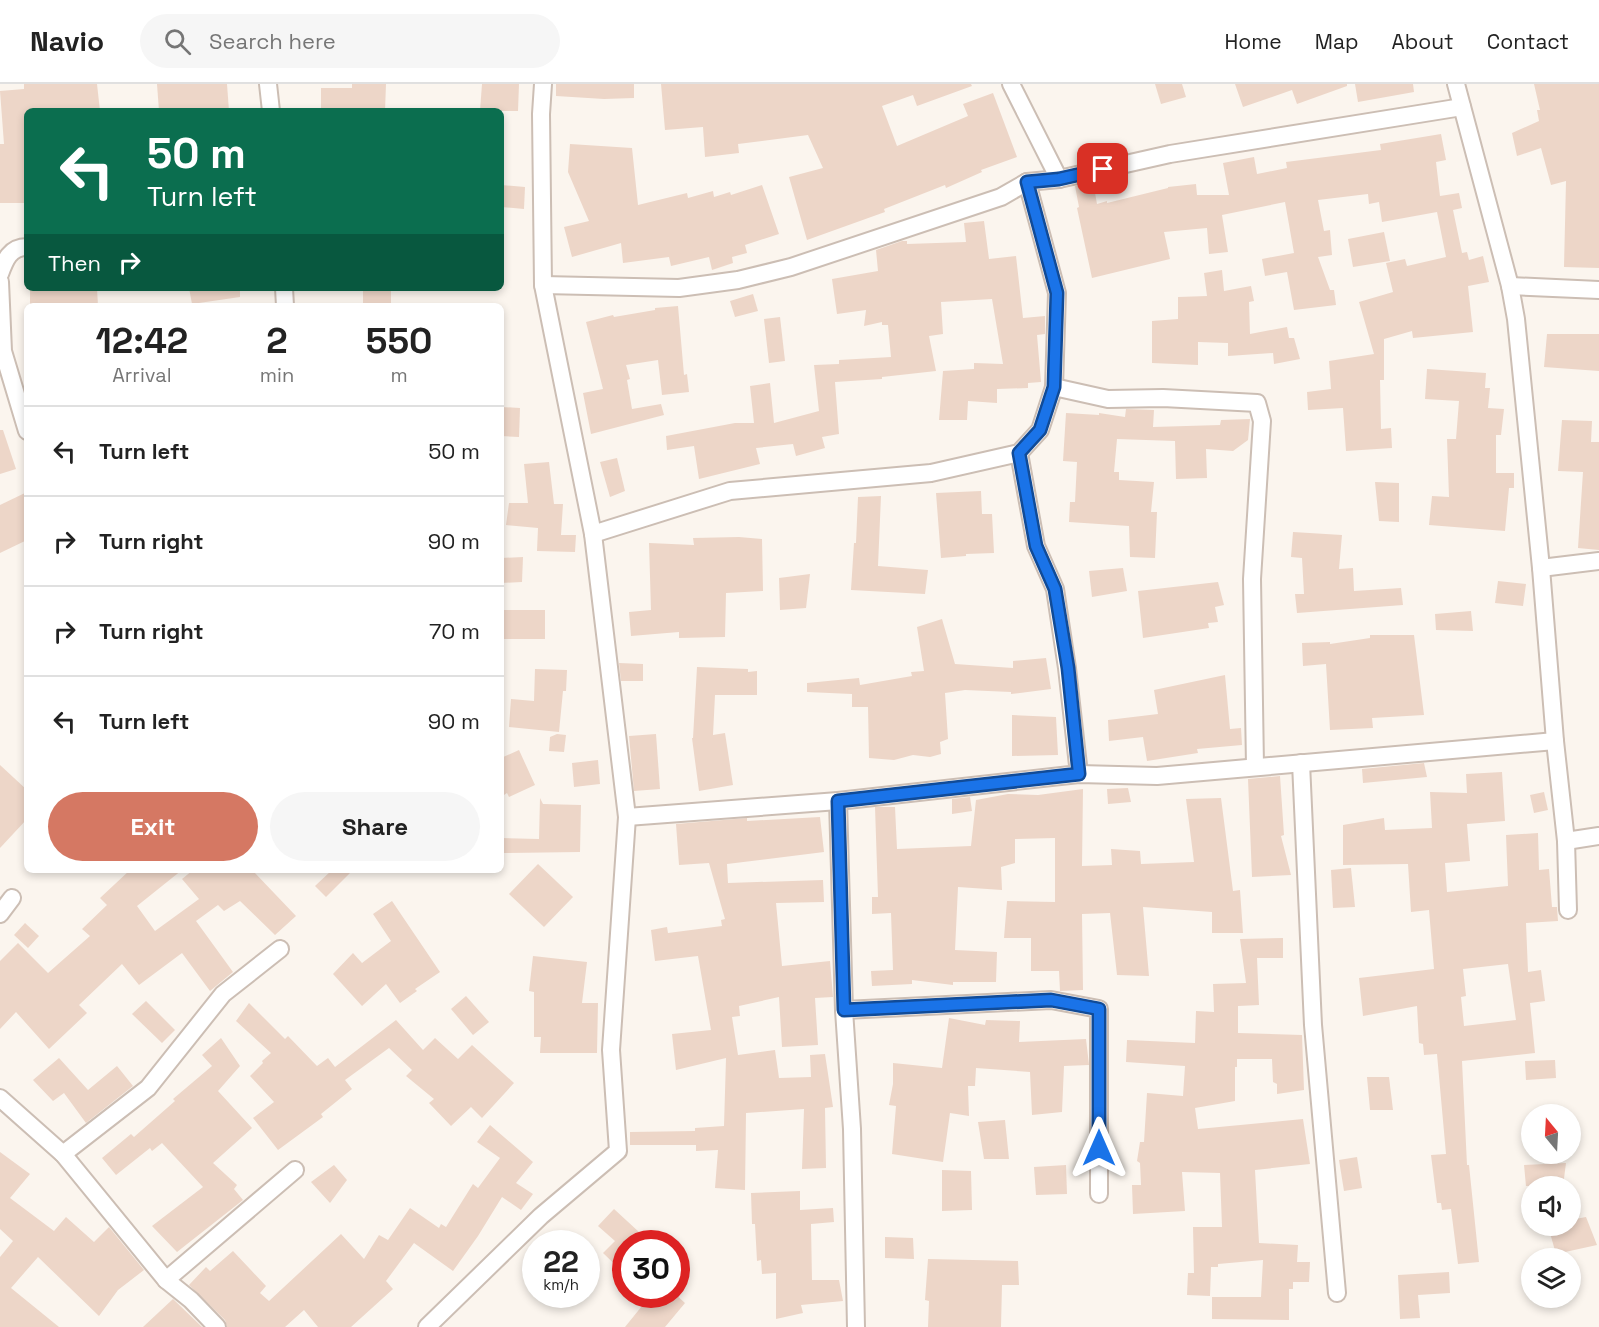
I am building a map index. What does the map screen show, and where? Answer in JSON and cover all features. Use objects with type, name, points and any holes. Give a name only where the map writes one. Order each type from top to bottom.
[{"type":"street","points":[[268,84],[271,108]]},
{"type":"street","points":[[427,1327],[541,1216],[618,1151],[610,1050],[627,817],[593,534],[543,285],[541,114],[543,84]]},
{"type":"street","points":[[1011,84],[1059,179]]},
{"type":"street","points":[[1456,84],[1510,286],[1516,319],[1566,842],[1568,910]]},
{"type":"street","points":[[543,285],[679,288],[738,280],[791,267],[1001,196],[1027,182],[1059,179],[1170,153],[1462,108]]},
{"type":"street","points":[[593,534],[730,492],[931,473],[1019,453],[1040,430],[1054,387],[1057,293],[1027,182]]},
{"type":"street","points":[[0,274],[6,257],[19,247],[24,247]]},
{"type":"street","points":[[0,282],[3,351],[24,422]]},
{"type":"street","points":[[1510,286],[1599,290]]},
{"type":"street","points":[[1054,387],[1108,399],[1163,398],[1257,403],[1262,421],[1252,579],[1255,766]]},
{"type":"street","points":[[1019,453],[1036,546],[1055,589],[1068,668],[1079,774]]},
{"type":"street","points":[[1541,568],[1599,561]]},
{"type":"street","points":[[627,817],[838,801],[1079,774],[1157,776],[1555,741]]},
{"type":"street","points":[[1301,763],[1313,1025],[1338,1293]]},
{"type":"street","points":[[838,801],[844,1010],[852,1128],[856,1327]]},
{"type":"street","points":[[1566,842],[1599,836]]},
{"type":"street","points":[[0,914],[12,898]]},
{"type":"street","points":[[63,1154],[148,1088],[223,994],[280,949]]},
{"type":"street","points":[[844,1010],[1051,1000],[1099,1009],[1099,1194]]},
{"type":"street","points":[[0,1098],[63,1154],[166,1280],[191,1300],[217,1327]]},
{"type":"street","points":[[166,1280],[295,1170]]},
{"type":"building","points":[[24,84],[97,84],[100,108],[24,108],[24,203],[0,203],[0,144],[4,144],[0,91],[24,89]]},
{"type":"building","points":[[157,84],[227,84],[229,108],[159,108]]},
{"type":"building","points":[[352,84],[386,84],[385,108],[321,108],[321,88],[352,88]]},
{"type":"building","points":[[482,84],[519,84],[518,111],[504,111],[504,108],[480,108]]},
{"type":"building","points":[[556,84],[634,84],[634,98],[556,96]]},
{"type":"building","points":[[661,84],[971,84],[972,86],[917,106],[913,95],[882,106],[897,146],[968,116],[963,104],[993,93],[1017,157],[981,170],[982,172],[946,188],[945,185],[884,209],[885,212],[807,240],[789,177],[823,168],[808,135],[738,144],[739,153],[705,157],[703,127],[665,130]]},
{"type":"building","points":[[1155,84],[1182,84],[1186,97],[1161,104]]},
{"type":"building","points":[[1235,84],[1347,84],[1347,86],[1297,104],[1292,90],[1243,107]]},
{"type":"building","points":[[1355,84],[1413,84],[1414,92],[1358,102]]},
{"type":"building","points":[[1534,84],[1599,84],[1599,268],[1564,267],[1566,181],[1551,185],[1541,148],[1517,156],[1512,133],[1539,121],[1537,110],[1540,110]]},
{"type":"building","points":[[1441,134],[1446,160],[1436,162],[1440,196],[1459,193],[1462,208],[1453,210],[1462,253],[1467,252],[1469,260],[1483,256],[1489,282],[1468,286],[1473,332],[1413,338],[1412,331],[1384,339],[1384,380],[1380,380],[1381,429],[1391,428],[1392,448],[1346,451],[1343,408],[1308,410],[1307,392],[1331,389],[1329,361],[1374,354],[1359,302],[1393,292],[1386,263],[1405,259],[1407,266],[1446,257],[1437,212],[1382,222],[1379,202],[1369,204],[1368,194],[1318,200],[1324,231],[1330,230],[1332,255],[1318,257],[1330,290],[1334,290],[1336,305],[1294,310],[1287,272],[1265,276],[1262,259],[1294,253],[1285,202],[1222,215],[1228,252],[1209,254],[1207,228],[1164,232],[1170,259],[1092,278],[1077,208],[1079,207],[1075,186],[1093,182],[1097,204],[1168,187],[1196,184],[1197,195],[1229,195],[1223,163],[1254,157],[1257,174],[1287,168],[1286,162],[1381,150],[1380,144]]},
{"type":"building","points":[[570,144],[632,148],[638,205],[687,193],[688,198],[713,191],[714,197],[730,192],[731,195],[762,185],[779,234],[745,245],[747,253],[732,257],[733,263],[712,270],[709,257],[671,266],[669,257],[623,263],[621,243],[572,257],[564,227],[589,221],[568,172]]},
{"type":"building","points":[[504,185],[525,187],[524,209],[504,207]]},
{"type":"building","points":[[984,221],[989,259],[1016,256],[1023,318],[1045,316],[1045,334],[1037,335],[1041,382],[1028,383],[1028,388],[997,389],[997,403],[968,401],[967,420],[939,420],[943,371],[974,369],[974,363],[1003,364],[992,299],[941,302],[943,334],[929,336],[936,371],[882,377],[882,379],[835,382],[839,434],[822,437],[825,448],[796,456],[793,444],[756,448],[760,464],[699,479],[694,446],[667,450],[666,436],[735,423],[754,423],[750,386],[770,383],[774,423],[819,411],[814,365],[839,364],[839,360],[891,357],[888,325],[882,325],[882,322],[864,326],[866,310],[837,314],[832,279],[878,271],[876,250],[902,241],[907,241],[907,244],[966,242],[964,223]]},
{"type":"building","points":[[1384,232],[1390,261],[1353,267],[1348,239]]},
{"type":"building","points":[[1222,270],[1224,291],[1251,286],[1254,301],[1249,302],[1250,334],[1287,327],[1289,338],[1294,338],[1300,359],[1274,364],[1273,353],[1228,356],[1228,343],[1198,342],[1198,365],[1152,363],[1152,321],[1178,319],[1178,297],[1207,296],[1204,273]]},
{"type":"building","points":[[30,291],[97,291],[98,303],[30,303]]},
{"type":"building","points":[[190,291],[240,291],[240,297],[192,303]]},
{"type":"building","points":[[363,291],[391,291],[391,303],[363,303]]},
{"type":"building","points":[[753,294],[758,311],[735,317],[730,301]]},
{"type":"building","points":[[678,306],[684,375],[687,374],[689,392],[662,395],[658,360],[626,365],[630,379],[627,380],[632,409],[661,404],[664,415],[591,434],[583,393],[603,389],[586,322],[613,315],[614,317],[655,310],[655,308]]},
{"type":"building","points":[[780,317],[785,361],[769,363],[764,319]]},
{"type":"building","points":[[1547,334],[1599,334],[1599,371],[1544,367]]},
{"type":"building","points":[[1427,369],[1486,373],[1485,388],[1490,388],[1488,408],[1504,409],[1501,435],[1496,435],[1496,473],[1514,473],[1514,488],[1509,488],[1505,531],[1429,525],[1432,496],[1449,497],[1447,439],[1456,439],[1459,401],[1425,399]]},
{"type":"building","points":[[504,407],[520,408],[519,437],[504,436]]},
{"type":"building","points":[[1126,409],[1154,410],[1153,427],[1220,425],[1221,420],[1250,419],[1248,440],[1233,451],[1206,449],[1207,478],[1176,479],[1175,441],[1117,439],[1114,472],[1119,472],[1119,480],[1154,482],[1151,512],[1157,512],[1155,558],[1130,557],[1129,526],[1069,522],[1070,502],[1075,502],[1077,462],[1063,461],[1066,413],[1099,415],[1099,413],[1125,417]]},
{"type":"building","points":[[1562,420],[1592,421],[1591,442],[1599,442],[1599,550],[1578,548],[1583,472],[1558,471]]},
{"type":"building","points":[[0,430],[3,430],[16,469],[0,474]]},
{"type":"building","points":[[617,458],[625,491],[610,497],[600,462]]},
{"type":"building","points":[[549,462],[554,504],[563,504],[561,535],[576,535],[575,552],[537,551],[538,528],[506,525],[509,503],[528,503],[524,464]]},
{"type":"building","points":[[1375,482],[1399,483],[1399,522],[1379,521]]},
{"type":"building","points":[[981,491],[982,514],[992,514],[994,553],[941,558],[936,493]]},
{"type":"building","points":[[24,493],[24,541],[0,553],[0,505]]},
{"type":"building","points":[[881,496],[878,566],[928,570],[925,594],[851,590],[858,497]]},
{"type":"building","points":[[1293,532],[1342,535],[1339,569],[1353,568],[1354,591],[1401,588],[1403,605],[1297,613],[1295,594],[1304,594],[1302,558],[1291,557]]},
{"type":"building","points":[[693,538],[762,539],[763,591],[726,593],[725,637],[679,638],[679,632],[631,636],[629,612],[651,610],[649,543],[694,545]]},
{"type":"building","points":[[523,557],[522,582],[504,583],[504,558]]},
{"type":"building","points":[[1123,568],[1127,591],[1092,597],[1089,571]]},
{"type":"building","points":[[810,574],[806,608],[780,610],[779,578]]},
{"type":"building","points":[[1498,581],[1526,584],[1523,606],[1495,603]]},
{"type":"building","points":[[1218,582],[1224,605],[1215,607],[1218,622],[1208,623],[1209,628],[1143,638],[1138,591]]},
{"type":"building","points":[[504,610],[545,610],[545,639],[504,639]]},
{"type":"building","points":[[1471,611],[1473,631],[1436,630],[1435,614]]},
{"type":"building","points":[[942,619],[955,664],[1013,668],[1013,661],[1046,658],[1051,689],[1011,694],[1011,692],[965,690],[945,693],[948,739],[940,742],[941,754],[930,757],[913,755],[894,760],[869,758],[868,707],[852,707],[852,694],[807,692],[807,683],[859,678],[860,685],[912,676],[911,672],[924,671],[917,627]]},
{"type":"building","points":[[1370,635],[1414,635],[1424,715],[1372,718],[1373,728],[1330,730],[1326,664],[1303,666],[1302,643],[1330,642],[1330,644],[1370,638]]},
{"type":"building","points":[[619,663],[643,664],[643,681],[621,681]]},
{"type":"building","points":[[697,667],[757,671],[757,695],[715,695],[713,735],[725,733],[733,785],[699,791],[692,738]]},
{"type":"building","points":[[535,669],[567,670],[559,732],[509,727],[511,699],[534,701]]},
{"type":"building","points":[[1225,675],[1230,729],[1241,728],[1242,745],[1197,749],[1198,753],[1147,761],[1143,737],[1109,741],[1108,720],[1158,714],[1154,690]]},
{"type":"building","points":[[1012,715],[1056,717],[1058,755],[1012,756]]},
{"type":"building","points":[[557,734],[566,735],[564,752],[549,751],[550,737]]},
{"type":"building","points":[[656,734],[660,789],[634,791],[629,736]]},
{"type":"building","points":[[519,750],[535,785],[509,797],[507,793],[504,795],[504,757]]},
{"type":"building","points":[[598,760],[600,784],[574,787],[572,763]]},
{"type":"building","points":[[1424,763],[1427,777],[1363,783],[1362,769]]},
{"type":"building","points":[[0,765],[24,787],[24,822],[0,848]]},
{"type":"building","points":[[1502,772],[1505,821],[1467,824],[1470,861],[1445,863],[1447,892],[1508,886],[1506,835],[1538,833],[1539,870],[1549,869],[1552,907],[1557,907],[1558,921],[1526,923],[1528,972],[1541,970],[1545,1001],[1530,1003],[1535,1053],[1462,1061],[1467,1165],[1469,1165],[1479,1262],[1458,1264],[1451,1209],[1442,1210],[1441,1203],[1437,1203],[1431,1155],[1446,1154],[1437,1054],[1424,1055],[1423,1044],[1419,1043],[1417,1006],[1363,1016],[1359,978],[1434,969],[1429,910],[1411,912],[1408,864],[1343,865],[1343,825],[1384,818],[1385,830],[1432,828],[1430,792],[1467,793],[1466,774]],"holes":[[[1508,964],[1516,1020],[1464,1026],[1461,997],[1466,996],[1463,969]]]},
{"type":"building","points":[[1280,776],[1284,835],[1281,836],[1291,875],[1252,877],[1248,779]]},
{"type":"building","points":[[1128,788],[1131,802],[1108,804],[1107,789]]},
{"type":"building","points":[[1083,789],[1082,866],[1112,865],[1111,849],[1140,851],[1141,864],[1194,862],[1186,799],[1221,798],[1233,891],[1240,890],[1243,933],[1212,933],[1212,912],[1143,907],[1149,976],[1117,975],[1110,913],[1082,914],[1083,990],[1060,991],[1059,971],[1031,971],[1031,938],[1004,938],[1007,901],[1055,902],[1055,838],[1015,839],[1015,863],[1001,867],[1002,890],[958,887],[955,950],[997,952],[996,982],[953,982],[953,985],[912,980],[912,984],[872,986],[871,971],[893,970],[891,913],[872,914],[872,897],[878,897],[875,807],[895,807],[897,849],[971,846],[976,800],[1008,794],[1038,795]]},
{"type":"building","points":[[1544,792],[1548,810],[1534,813],[1530,795]]},
{"type":"building","points":[[970,797],[972,811],[952,814],[952,799]]},
{"type":"building","points":[[540,798],[543,804],[581,805],[580,852],[504,853],[504,838],[539,839]]},
{"type":"building","points":[[820,817],[824,852],[727,864],[728,883],[823,880],[824,902],[776,903],[782,966],[830,961],[833,997],[815,998],[818,1045],[782,1047],[779,997],[739,1006],[740,1016],[732,1017],[738,1055],[775,1050],[779,1078],[811,1077],[810,1055],[825,1054],[833,1107],[825,1108],[826,1168],[802,1169],[804,1109],[746,1113],[745,1190],[715,1188],[718,1150],[696,1151],[696,1145],[630,1145],[630,1132],[695,1131],[695,1128],[724,1126],[726,1058],[676,1070],[672,1034],[711,1030],[698,956],[655,961],[651,930],[667,927],[668,933],[722,926],[721,920],[725,919],[709,863],[679,865],[676,824],[747,818],[747,821]]},
{"type":"building","points":[[538,864],[573,897],[544,927],[509,894]]},
{"type":"building","points":[[1351,868],[1355,907],[1333,908],[1331,870]]},
{"type":"building","points":[[127,873],[178,873],[137,906],[155,931],[199,899],[182,879],[189,873],[255,873],[296,916],[275,935],[240,901],[224,911],[218,905],[196,921],[233,972],[210,991],[182,953],[139,985],[122,964],[79,1005],[87,1013],[49,1049],[16,1012],[0,1029],[0,961],[18,943],[48,973],[90,936],[82,929],[107,905],[100,898]]},
{"type":"building","points":[[329,873],[350,873],[326,897],[315,886]]},
{"type":"building","points":[[392,901],[440,972],[415,989],[417,991],[400,1003],[386,984],[362,1006],[333,974],[353,953],[362,963],[391,941],[373,914]]},
{"type":"building","points":[[25,923],[39,936],[28,948],[14,935]]},
{"type":"building","points":[[1283,938],[1283,958],[1257,958],[1259,1005],[1238,1006],[1238,1033],[1302,1035],[1304,1090],[1277,1094],[1277,1084],[1273,1082],[1272,1059],[1237,1059],[1235,1101],[1195,1108],[1198,1129],[1303,1119],[1310,1164],[1255,1170],[1259,1243],[1298,1245],[1297,1262],[1310,1262],[1309,1282],[1293,1282],[1293,1289],[1289,1289],[1289,1320],[1212,1319],[1212,1297],[1261,1297],[1263,1260],[1218,1264],[1218,1267],[1211,1267],[1210,1296],[1187,1295],[1188,1273],[1194,1273],[1193,1227],[1222,1227],[1220,1173],[1182,1172],[1185,1211],[1133,1214],[1132,1185],[1141,1185],[1140,1163],[1137,1161],[1140,1142],[1144,1142],[1147,1093],[1183,1096],[1185,1066],[1126,1062],[1127,1040],[1195,1043],[1196,1011],[1214,1012],[1213,984],[1246,983],[1240,939]]},
{"type":"building","points":[[533,956],[587,962],[582,1003],[598,1003],[597,1053],[540,1053],[541,1037],[534,1037],[534,992],[529,991]]},
{"type":"building","points":[[466,996],[489,1022],[473,1035],[451,1009]]},
{"type":"building","points":[[146,1001],[175,1030],[162,1043],[132,1014]]},
{"type":"building","points":[[249,1003],[285,1039],[288,1036],[317,1066],[328,1058],[335,1067],[396,1020],[423,1050],[435,1038],[458,1059],[472,1045],[514,1083],[482,1118],[471,1107],[451,1126],[429,1103],[434,1099],[406,1076],[412,1070],[389,1048],[345,1080],[352,1089],[321,1114],[323,1117],[278,1150],[253,1118],[274,1102],[250,1076],[271,1053],[236,1021]]},
{"type":"building","points":[[949,1018],[985,1025],[986,1020],[1020,1021],[1019,1042],[1086,1039],[1089,1065],[1064,1066],[1062,1112],[1032,1115],[1030,1072],[976,1068],[975,1086],[968,1086],[969,1116],[950,1113],[943,1162],[892,1154],[896,1106],[889,1105],[893,1084],[893,1063],[942,1068]]},
{"type":"building","points":[[221,1038],[240,1066],[218,1091],[252,1128],[213,1163],[237,1185],[234,1189],[243,1200],[177,1252],[152,1226],[203,1187],[162,1143],[152,1151],[150,1148],[116,1175],[102,1158],[131,1134],[134,1137],[175,1101],[173,1099],[212,1066],[202,1055]]},
{"type":"building","points":[[59,1058],[88,1090],[117,1066],[133,1086],[86,1123],[64,1093],[53,1101],[33,1080]]},
{"type":"building","points":[[1555,1060],[1556,1078],[1526,1080],[1525,1061]]},
{"type":"building","points":[[1367,1077],[1389,1077],[1393,1110],[1370,1110]]},
{"type":"building","points":[[1005,1120],[1009,1159],[984,1159],[978,1122]]},
{"type":"building","points":[[490,1125],[533,1162],[516,1183],[533,1194],[521,1210],[502,1197],[453,1271],[414,1243],[386,1281],[393,1289],[351,1327],[318,1327],[304,1310],[285,1327],[227,1327],[225,1320],[189,1285],[206,1267],[210,1271],[233,1251],[266,1286],[260,1293],[269,1301],[341,1234],[364,1259],[379,1235],[388,1240],[410,1208],[439,1228],[441,1224],[446,1227],[473,1184],[478,1188],[500,1158],[477,1142]]},
{"type":"building","points":[[0,1152],[30,1174],[10,1198],[54,1231],[66,1217],[94,1242],[109,1227],[144,1270],[118,1290],[99,1316],[38,1257],[11,1288],[59,1327],[0,1327],[0,1257],[13,1241],[0,1229]]},
{"type":"building","points":[[1357,1157],[1362,1188],[1344,1191],[1339,1160]]},
{"type":"building","points":[[1566,1164],[1564,1176],[1525,1176],[1524,1165]]},
{"type":"building","points":[[334,1165],[347,1180],[330,1203],[311,1182]]},
{"type":"building","points":[[1066,1165],[1067,1194],[1036,1195],[1034,1167]]},
{"type":"building","points":[[942,1170],[971,1171],[972,1210],[942,1211]]},
{"type":"building","points":[[800,1191],[800,1210],[833,1208],[834,1222],[811,1224],[812,1280],[839,1280],[843,1301],[801,1305],[803,1313],[776,1319],[776,1273],[762,1274],[761,1260],[757,1261],[751,1193]]},
{"type":"building","points":[[614,1209],[637,1230],[612,1230],[612,1238],[598,1226]]},
{"type":"building","points":[[1586,1217],[1597,1245],[1581,1249],[1554,1248],[1551,1236],[1581,1236],[1581,1218]]},
{"type":"building","points":[[885,1237],[913,1238],[914,1259],[885,1258]]},
{"type":"building","points":[[612,1244],[612,1262],[603,1253]]},
{"type":"building","points":[[928,1259],[1018,1261],[1019,1285],[1002,1285],[1001,1327],[928,1327],[929,1301],[925,1300]]},
{"type":"building","points":[[1449,1272],[1450,1293],[1418,1295],[1420,1318],[1400,1319],[1398,1275]]},
{"type":"building","points":[[173,1299],[202,1327],[143,1327]]},
{"type":"building","points":[[640,1308],[681,1308],[665,1327],[625,1327]]},
{"type":"route","points":[[1099,1148],[1099,1009],[1051,1000],[844,1010],[838,801],[1079,774],[1068,668],[1055,589],[1036,546],[1019,453],[1040,430],[1054,387],[1057,293],[1027,182],[1059,179],[1103,169]]}]
